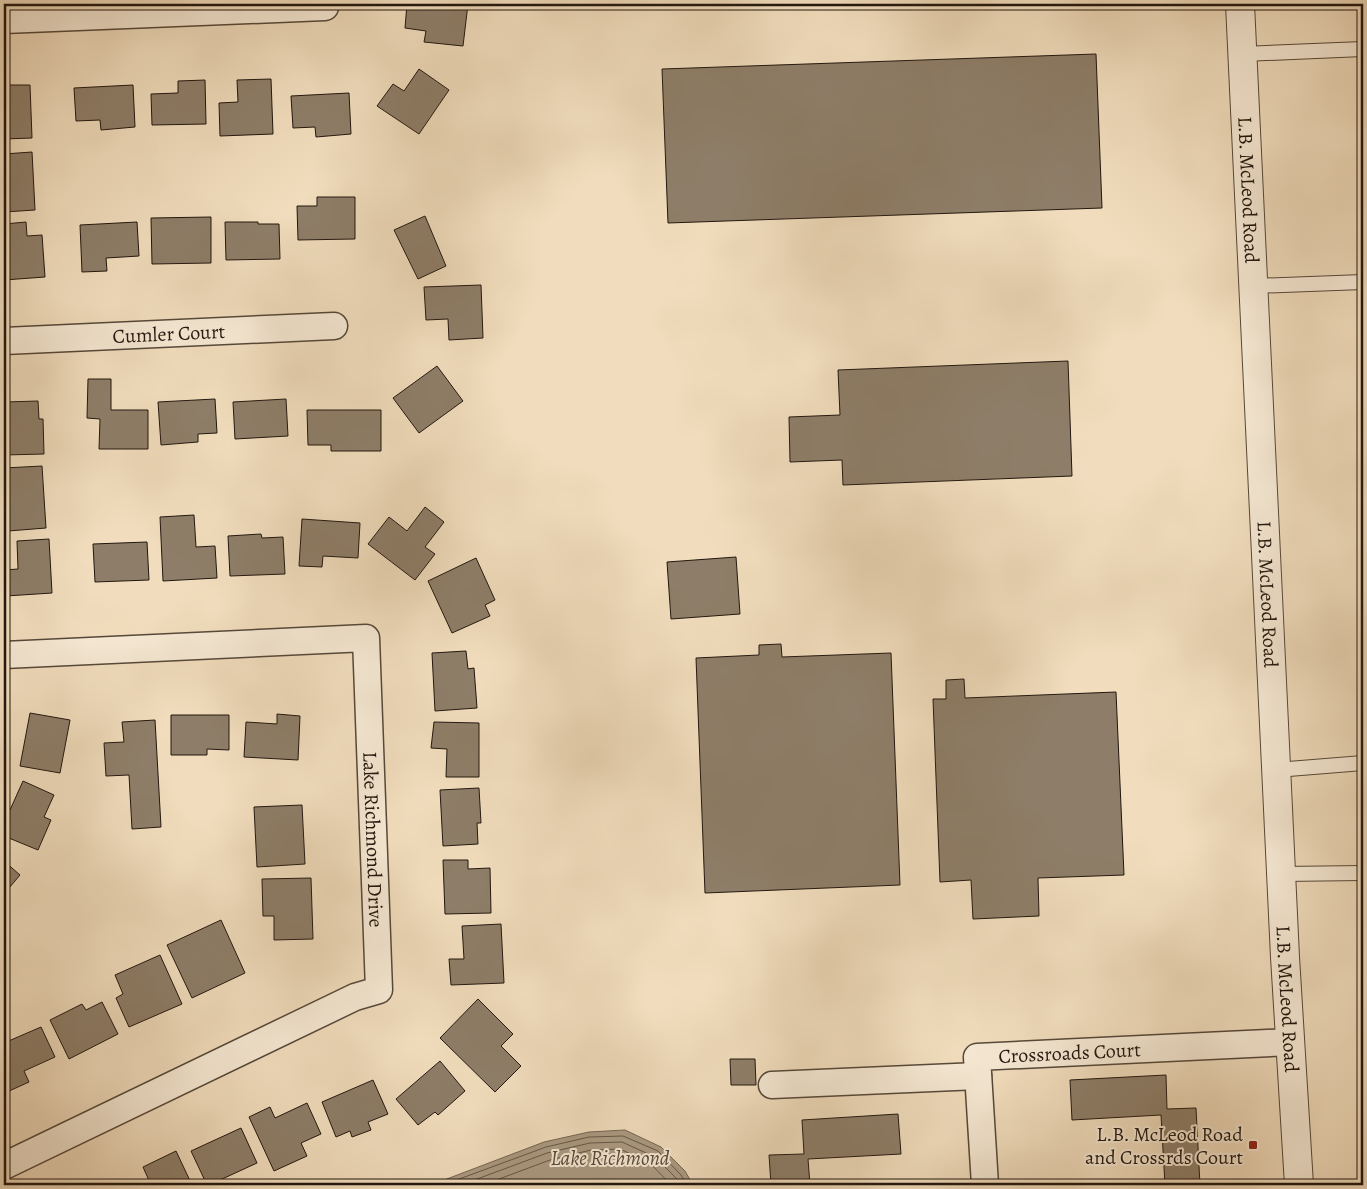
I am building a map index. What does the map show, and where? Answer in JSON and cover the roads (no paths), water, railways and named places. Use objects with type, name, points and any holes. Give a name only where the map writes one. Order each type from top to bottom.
[{"type":"street","name":"L.B. McLeod Road","points":[[1240,4],[1276,770],[1299,1185]]},
{"type":"street","points":[[4,20],[325,7]]},
{"type":"street","name":"Cumler Court","points":[[4,341],[334,326]]},
{"type":"street","name":"Lake Richmond Drive","points":[[4,654],[366,638],[379,990],[355,997],[4,1166]]},
{"type":"street","name":"Crossroads Court","points":[[984,1185],[977,1057],[1290,1042]]},
{"type":"street","points":[[772,1086],[978,1076]]},
{"type":"lane","points":[[1243,54],[1363,49]]},
{"type":"lane","points":[[1253,286],[1363,282]]},
{"type":"lane","points":[[1276,770],[1363,763]]},
{"type":"lane","points":[[1282,874],[1363,873]]},
{"type":"water","name":"Lake Richmond","points":[[625,1130],[661,1147],[685,1171],[693,1185],[431,1185],[544,1142],[589,1132]]},
{"type":"place","name":"L.B. McLeod Road and Crossrds Court","points":[[1253,1145]]}]
